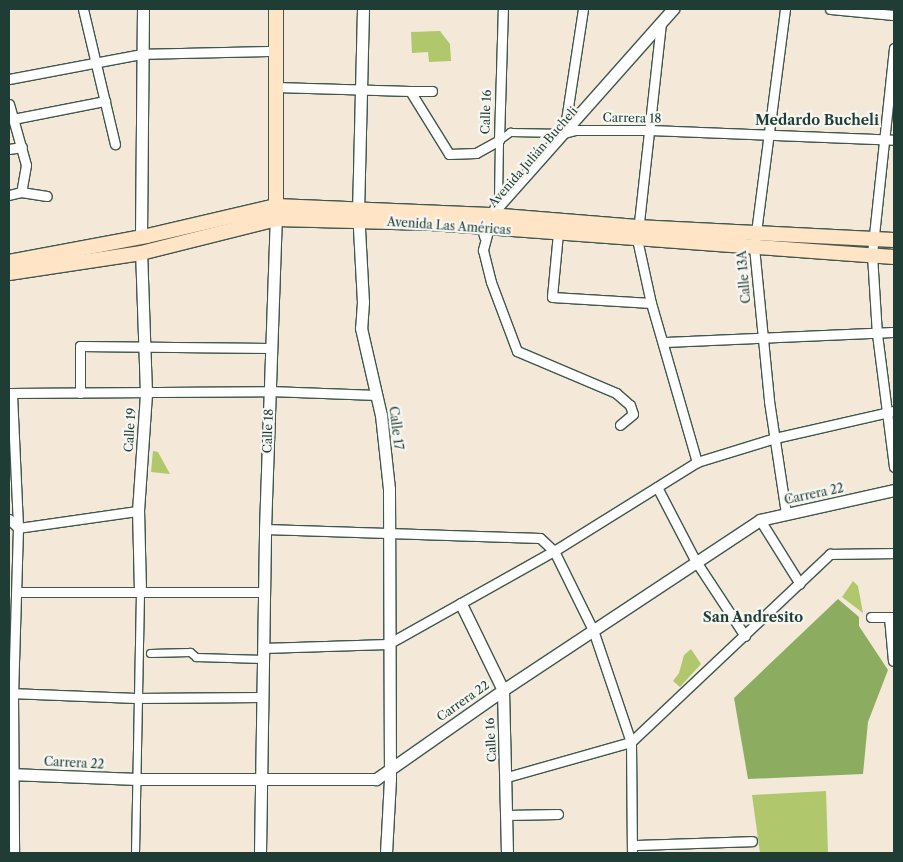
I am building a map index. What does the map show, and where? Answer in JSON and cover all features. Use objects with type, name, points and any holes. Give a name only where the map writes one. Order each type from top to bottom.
[{"type":"main road","name":"Calle 18","points":[[276,9],[276,213]]},
{"type":"main road","name":"Avenida Las Américas","points":[[9,273],[141,252],[276,213]]},
{"type":"main road","name":"Avenida Las Américas","points":[[9,262],[276,213],[358,215],[754,240],[894,257]]},
{"type":"main road","name":"Avenida Las Américas","points":[[489,224],[558,233],[637,233]]},
{"type":"main road","name":"Avenida Las Américas","points":[[754,240],[873,238],[894,240]]},
{"type":"street","points":[[83,9],[115,144]]},
{"type":"street","name":"Calle 19","points":[[135,853],[138,780],[136,698],[140,591],[138,511],[146,392],[141,252],[143,9]]},
{"type":"street","name":"Calle 17","points":[[363,9],[358,215],[363,302],[361,328],[377,395],[389,489],[388,644],[390,768],[386,853]]},
{"type":"street","name":"Calle 16","points":[[489,224],[498,198],[503,9]]},
{"type":"street","points":[[569,132],[583,9]]},
{"type":"street","name":"Avenida Julián Bucheli","points":[[661,28],[673,9]]},
{"type":"street","name":"Avenida Julián Bucheli","points":[[489,224],[661,28],[682,9]]},
{"type":"street","name":"Calle 13A","points":[[785,9],[754,240],[762,339],[786,514]]},
{"type":"street","points":[[830,9],[894,15]]},
{"type":"street","points":[[661,28],[637,233],[651,303],[664,342],[697,462]]},
{"type":"street","points":[[894,48],[872,255],[877,334],[891,412],[894,467]]},
{"type":"street","points":[[9,80],[142,54],[275,51]]},
{"type":"street","points":[[275,87],[432,91]]},
{"type":"street","name":"Carrera 18","points":[[410,90],[449,154],[476,154],[510,132],[650,130],[894,140]]},
{"type":"street","points":[[13,119],[105,101]]},
{"type":"street","points":[[9,104],[26,166],[21,192]]},
{"type":"street","points":[[9,149],[22,147]]},
{"type":"street","points":[[9,195],[21,192],[47,196]]},
{"type":"street","name":"Calle 18","points":[[260,853],[263,779],[262,697],[265,529],[276,213]]},
{"type":"street","points":[[489,224],[483,250],[491,282],[517,351],[616,393],[630,405],[634,414],[620,426]]},
{"type":"street","points":[[558,233],[552,297],[651,303]]},
{"type":"street","points":[[664,342],[894,332]]},
{"type":"street","points":[[80,393],[80,346],[144,345],[270,348]]},
{"type":"street","points":[[14,853],[11,774],[11,694],[18,592],[18,528],[10,394],[270,391],[377,395]]},
{"type":"street","points":[[150,653],[190,652],[196,657],[263,654],[388,644],[554,551],[697,462],[775,438],[891,412]]},
{"type":"street","points":[[657,487],[695,560],[745,636]]},
{"type":"street","name":"Carrera 22","points":[[11,774],[138,780],[376,779],[695,560],[760,520],[894,490]]},
{"type":"street","points":[[18,528],[138,511]]},
{"type":"street","points":[[9,519],[18,528]]},
{"type":"street","points":[[760,520],[800,584]]},
{"type":"street","points":[[265,529],[540,538],[554,551],[593,630],[631,742],[632,849],[752,842]]},
{"type":"street","points":[[507,777],[631,742],[830,554],[894,553]]},
{"type":"street","points":[[18,592],[264,592]]},
{"type":"street","name":"Calle 16","points":[[461,604],[503,690],[507,777],[506,853]]},
{"type":"street","points":[[870,616],[892,617],[893,661]]},
{"type":"street","points":[[11,694],[136,698],[262,697]]},
{"type":"street","points":[[506,815],[558,814]]},
{"type":"green space","points":[[440,31],[450,44],[451,61],[429,62],[428,52],[412,53],[411,32]]},
{"type":"green space","points":[[153,451],[158,452],[170,474],[151,472]]},
{"type":"green space","points":[[853,581],[858,586],[863,613],[842,597]]},
{"type":"green space","points":[[838,599],[859,617],[859,626],[888,670],[868,722],[863,774],[748,779],[734,698]]},
{"type":"green space","points":[[691,649],[701,664],[680,687],[673,681],[679,673],[684,655]]},
{"type":"green space","points":[[826,791],[828,853],[760,853],[752,795]]},
{"type":"district","name":"Medardo Bucheli","points":[[817,120]]},
{"type":"district","name":"San Andresito","points":[[753,617]]}]
